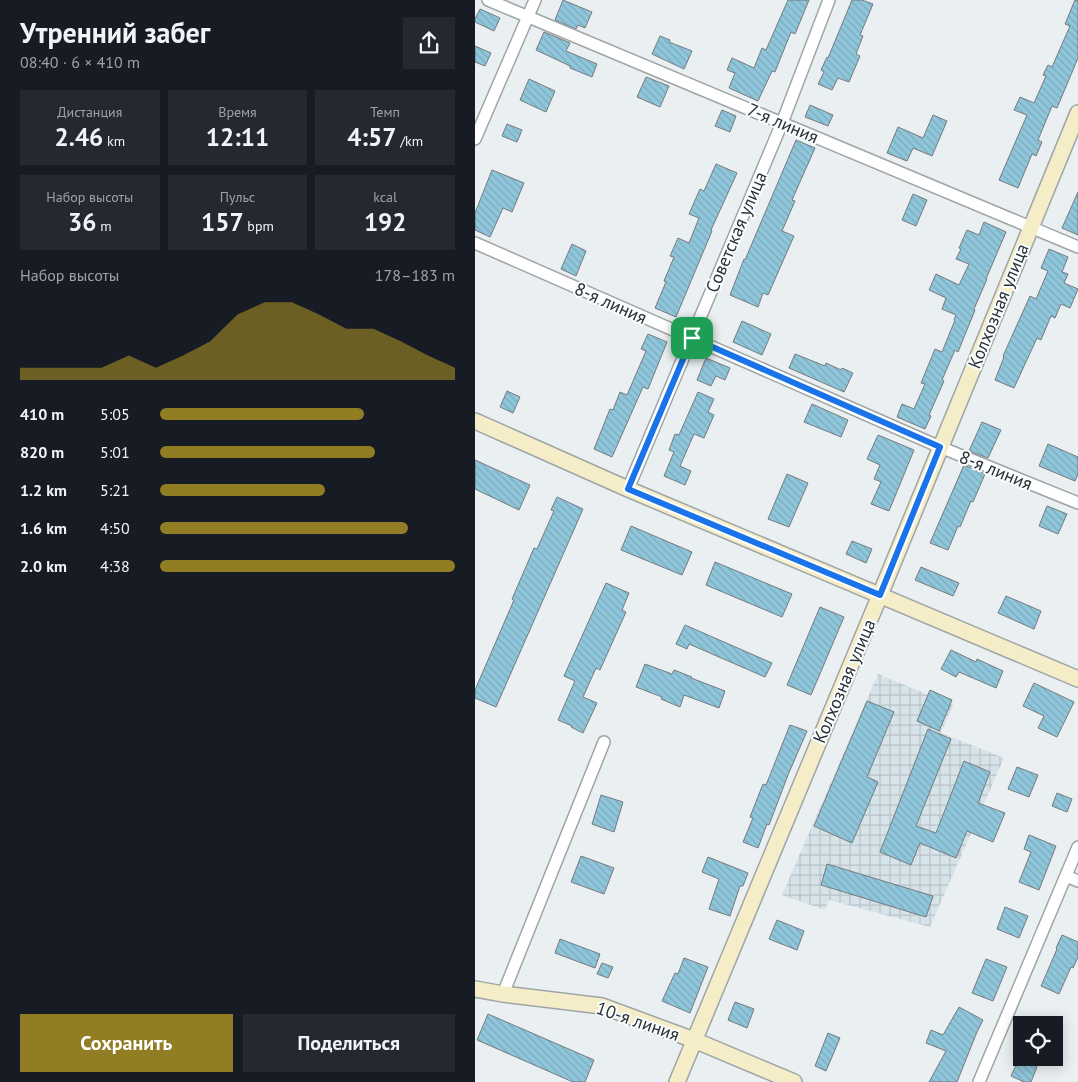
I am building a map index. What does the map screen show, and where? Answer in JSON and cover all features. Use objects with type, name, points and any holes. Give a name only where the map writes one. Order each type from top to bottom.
[{"type":"street","name":"7-я линия","points":[[488,0],[1078,247]]},
{"type":"street","points":[[475,139],[535,0]]},
{"type":"street","name":"Советская улица","points":[[628,489],[782,123],[829,0]]},
{"type":"street","name":"Колхозная улица","points":[[677,1082],[1078,113]]},
{"type":"street","name":"8-я линия","points":[[475,243],[940,447],[1078,504]]},
{"type":"street","points":[[475,421],[628,489],[1078,679]]},
{"type":"street","points":[[503,994],[604,742]]},
{"type":"street","points":[[979,1082],[1078,847]]},
{"type":"street","points":[[1066,876],[1078,881]]},
{"type":"street","name":"10-я линия","points":[[475,989],[602,1006],[694,1040],[794,1082]]},
{"type":"shaded area","points":[[878,674],[953,705],[941,733],[1004,758],[930,927],[829,900],[825,910],[782,895]]},
{"type":"building","points":[[563,0],[592,12],[585,28],[578,25],[576,29],[555,20]]},
{"type":"building","points":[[788,0],[809,0],[795,34],[791,32],[775,72],[772,71],[758,101],[729,88],[735,73],[727,70],[732,58],[754,68],[762,48],[766,50]]},
{"type":"building","points":[[852,0],[862,0],[873,4],[860,35],[863,36],[856,54],[860,56],[849,82],[838,78],[832,90],[818,84],[824,72],[821,70],[828,58]]},
{"type":"building","points":[[1075,0],[1078,0],[1078,58],[1057,108],[1052,106],[1038,140],[1042,142],[1036,156],[1032,154],[1018,188],[999,180],[1027,115],[1014,110],[1020,97],[1034,103],[1046,76],[1043,75],[1048,65],[1052,67],[1070,26],[1065,24]]},
{"type":"building","points":[[480,9],[500,18],[494,31],[475,22]]},
{"type":"building","points":[[544,32],[570,43],[566,51],[597,64],[592,77],[536,50]]},
{"type":"building","points":[[660,36],[670,40],[669,42],[692,51],[684,69],[652,54]]},
{"type":"building","points":[[475,46],[491,53],[485,66],[475,62]]},
{"type":"building","points":[[646,77],[669,86],[660,107],[637,97]]},
{"type":"building","points":[[529,79],[555,91],[546,112],[520,100]]},
{"type":"building","points":[[810,105],[833,115],[828,126],[805,117]]},
{"type":"building","points":[[722,110],[736,116],[730,132],[715,126]]},
{"type":"building","points":[[933,115],[947,121],[932,156],[913,148],[907,161],[887,153],[898,127],[923,138]]},
{"type":"building","points":[[507,124],[522,130],[517,142],[502,136]]},
{"type":"building","points":[[796,140],[815,148],[792,200],[795,201],[782,231],[794,236],[768,295],[763,293],[758,307],[730,295]]},
{"type":"building","points":[[716,164],[737,173],[711,230],[676,317],[655,308],[674,257],[670,256],[678,238],[689,243],[699,218],[689,214],[700,189],[704,191]]},
{"type":"building","points":[[492,170],[524,183],[512,212],[503,208],[490,237],[475,230],[475,213]]},
{"type":"building","points":[[1078,192],[1078,235],[1062,228]]},
{"type":"building","points":[[913,194],[927,200],[916,226],[902,220]]},
{"type":"building","points":[[984,222],[1006,232],[958,352],[955,350],[942,380],[944,381],[925,429],[897,417],[902,404],[914,409],[925,384],[921,383],[935,349],[942,352],[955,320],[956,315],[942,309],[946,298],[929,290],[936,274],[959,285],[969,264],[956,259],[961,249],[959,248],[967,230],[979,235]]},
{"type":"building","points":[[572,244],[586,251],[576,276],[561,269]]},
{"type":"building","points":[[1049,249],[1068,257],[1062,272],[1068,274],[1064,283],[1078,289],[1070,308],[1061,304],[1055,318],[1051,316],[1041,340],[1037,338],[1014,388],[995,380],[1003,356],[1030,296],[1036,299],[1048,271],[1041,268]]},
{"type":"building","points":[[742,321],[771,334],[762,355],[733,342]]},
{"type":"building","points":[[648,334],[667,342],[648,389],[643,387],[612,457],[594,449],[610,409],[613,410],[620,392],[627,395],[646,351],[641,349]]},
{"type":"building","points":[[795,354],[825,366],[826,363],[853,373],[844,392],[789,368]]},
{"type":"building","points":[[706,358],[730,368],[725,380],[716,376],[711,386],[697,380]]},
{"type":"building","points":[[507,391],[520,397],[513,413],[500,407]]},
{"type":"building","points":[[698,392],[714,399],[708,412],[714,415],[704,438],[694,434],[680,466],[691,471],[685,485],[664,476],[674,452],[669,450],[675,434],[679,435]]},
{"type":"building","points":[[812,404],[848,420],[841,437],[804,422]]},
{"type":"building","points":[[982,422],[1001,430],[988,458],[969,451]]},
{"type":"building","points":[[878,435],[914,450],[889,511],[871,504],[881,482],[874,479],[880,465],[867,459]]},
{"type":"building","points":[[1048,444],[1078,457],[1078,474],[1075,481],[1039,466]]},
{"type":"building","points":[[475,460],[530,485],[519,510],[475,489]]},
{"type":"building","points":[[964,465],[985,474],[973,502],[971,501],[960,527],[958,526],[948,550],[930,543]]},
{"type":"building","points":[[787,474],[808,483],[789,527],[768,519]]},
{"type":"building","points":[[557,497],[583,509],[496,707],[475,698],[475,690],[534,548],[537,549],[554,511],[551,510]]},
{"type":"building","points":[[1047,506],[1067,514],[1058,534],[1039,526]]},
{"type":"building","points":[[631,526],[692,552],[682,575],[621,550]]},
{"type":"building","points":[[852,541],[872,549],[866,563],[846,554]]},
{"type":"building","points":[[715,562],[792,594],[782,617],[706,585]]},
{"type":"building","points":[[921,567],[959,583],[953,596],[915,580]]},
{"type":"building","points":[[606,583],[629,593],[622,610],[626,612],[600,670],[596,668],[583,697],[597,703],[583,733],[558,720],[575,681],[564,676]]},
{"type":"building","points":[[1006,596],[1041,611],[1034,629],[998,613]]},
{"type":"building","points":[[820,607],[844,617],[811,695],[787,685]]},
{"type":"building","points":[[685,625],[772,663],[765,677],[689,644],[687,649],[676,644]]},
{"type":"building","points":[[951,650],[976,662],[977,659],[1003,671],[996,688],[959,672],[956,677],[941,669]]},
{"type":"building","points":[[645,664],[672,674],[674,670],[725,691],[719,708],[684,695],[680,707],[661,699],[662,697],[636,687]]},
{"type":"building","points":[[1034,683],[1074,702],[1057,737],[1038,728],[1044,716],[1023,706]]},
{"type":"building","points":[[930,690],[952,700],[939,731],[917,721]]},
{"type":"building","points":[[867,701],[894,712],[867,777],[878,782],[852,843],[814,826]]},
{"type":"building","points":[[790,725],[807,731],[758,848],[743,842],[753,818],[750,817],[763,784],[766,785]]},
{"type":"building","points":[[928,729],[951,739],[916,826],[936,833],[964,761],[990,772],[978,803],[1005,813],[993,842],[967,831],[956,858],[920,843],[911,865],[880,852]]},
{"type":"building","points":[[1017,767],[1038,775],[1029,797],[1008,789]]},
{"type":"building","points":[[1057,793],[1072,799],[1067,812],[1052,806]]},
{"type":"building","points":[[601,795],[623,802],[614,832],[592,824]]},
{"type":"building","points":[[1029,835],[1056,846],[1039,890],[1019,882],[1031,852],[1024,849]]},
{"type":"building","points":[[581,856],[614,868],[604,894],[571,882]]},
{"type":"building","points":[[708,857],[748,873],[743,886],[740,886],[730,916],[709,909],[719,879],[702,872]]},
{"type":"building","points":[[827,864],[933,896],[926,917],[821,885]]},
{"type":"building","points":[[1005,907],[1028,916],[1019,938],[997,929]]},
{"type":"building","points":[[777,920],[804,931],[797,950],[769,939]]},
{"type":"building","points":[[1062,935],[1078,942],[1078,957],[1073,968],[1071,967],[1059,994],[1041,986]]},
{"type":"building","points":[[560,939],[600,954],[595,968],[555,953]]},
{"type":"building","points":[[684,958],[708,967],[690,1013],[662,1001],[675,973],[678,974]]},
{"type":"building","points":[[986,959],[1007,967],[993,1001],[972,993]]},
{"type":"building","points":[[602,963],[613,967],[608,978],[597,974]]},
{"type":"building","points":[[735,1002],[754,1009],[747,1028],[728,1020]]},
{"type":"building","points":[[959,1007],[983,1020],[957,1082],[929,1082],[946,1051],[926,1043],[931,1030],[943,1035]]},
{"type":"building","points":[[488,1014],[594,1060],[585,1082],[573,1082],[477,1040]]},
{"type":"building","points":[[828,1033],[840,1038],[826,1071],[815,1066]]},
{"type":"building","points":[[1016,1066],[1037,1067],[1031,1082],[1024,1082],[1011,1076]]},
{"type":"route","points":[[692,338],[940,447],[880,595],[628,489],[692,338]]}]
